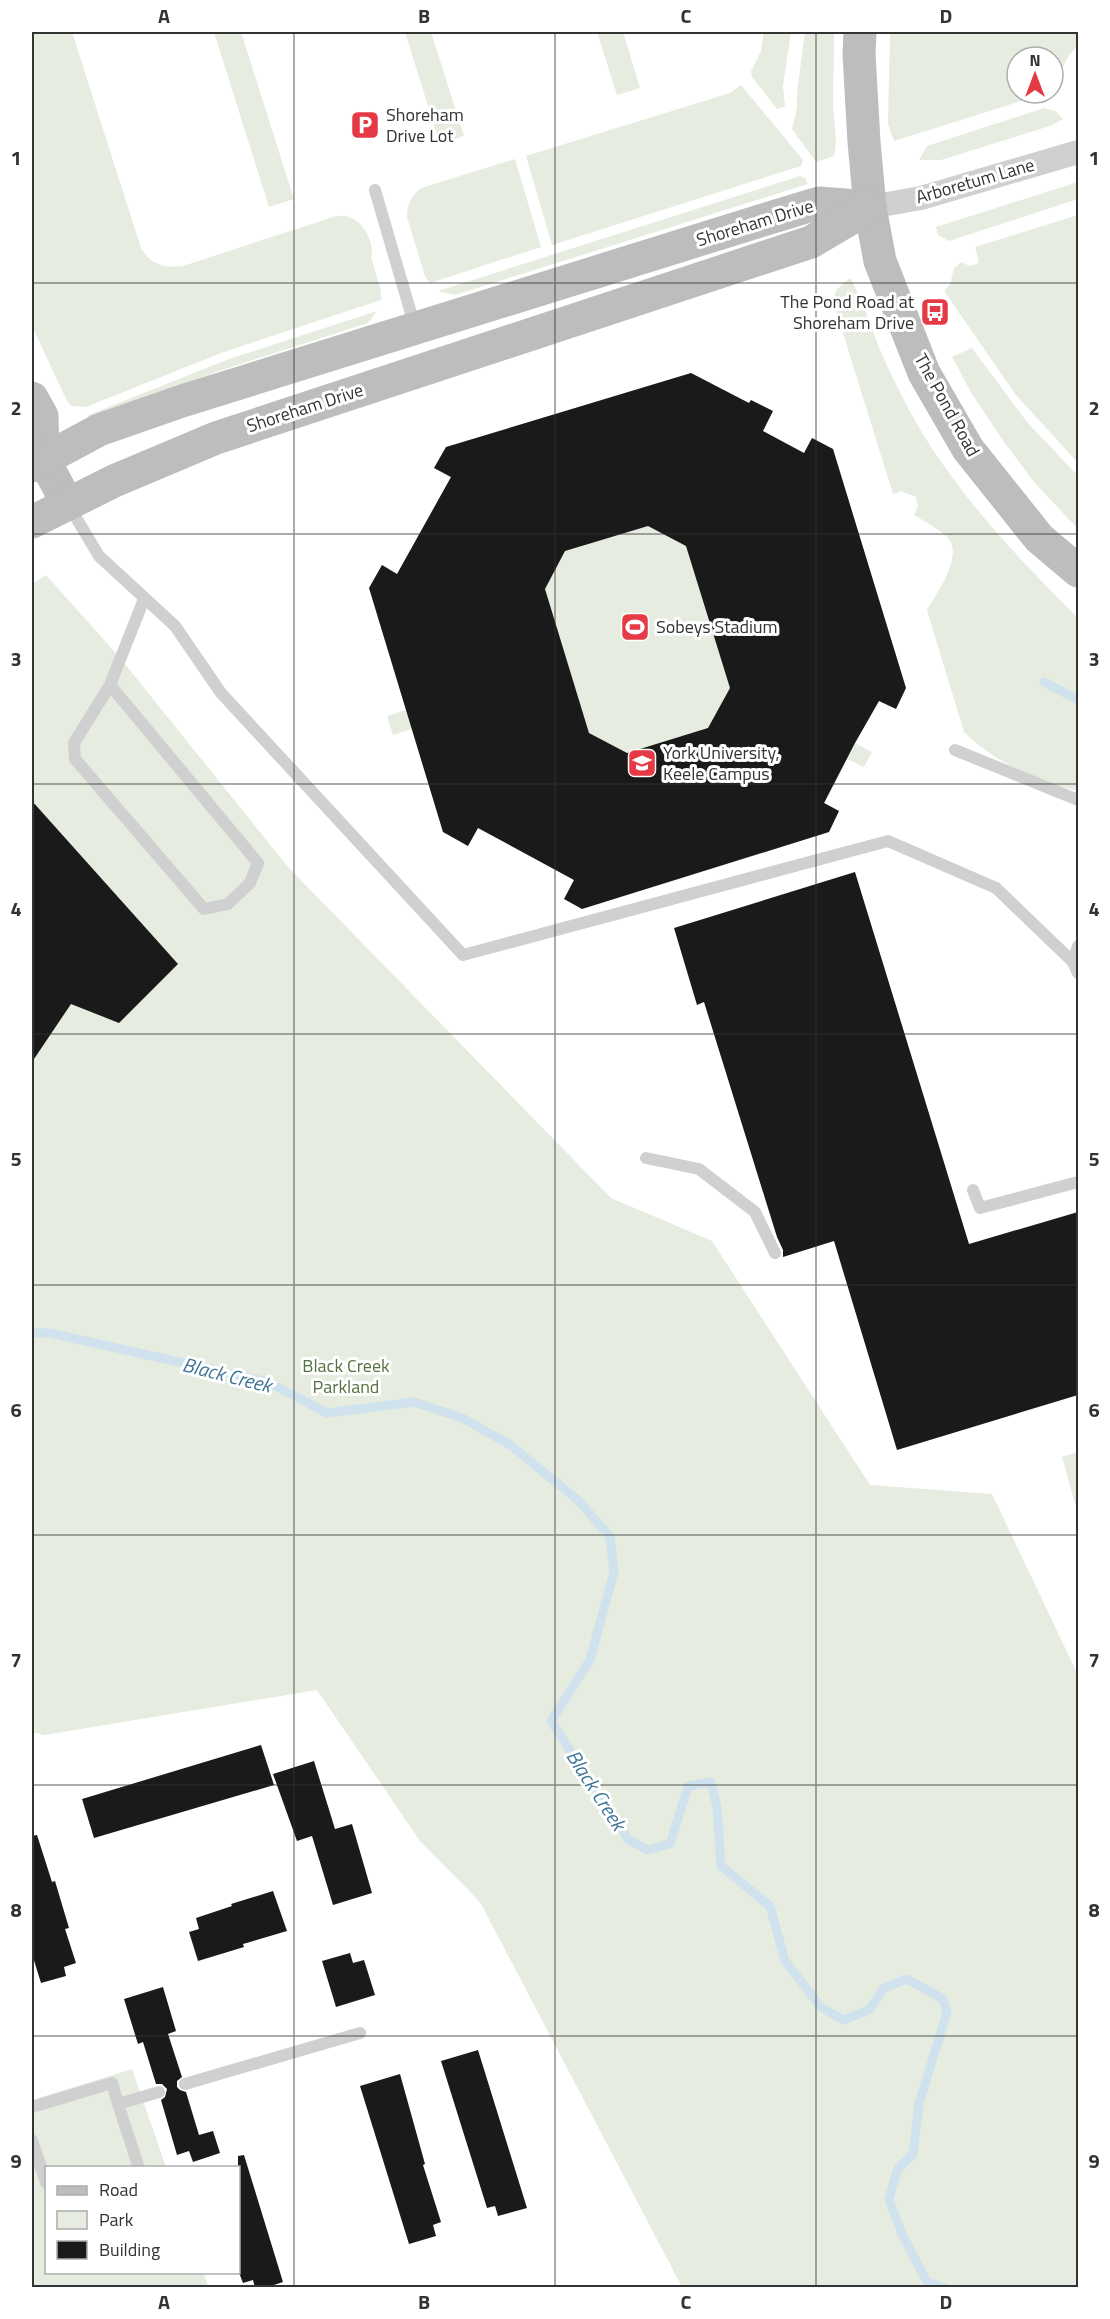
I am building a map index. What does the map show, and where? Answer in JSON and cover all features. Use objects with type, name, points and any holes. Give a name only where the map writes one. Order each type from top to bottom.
[{"type":"street","name":"The Pond Road","points":[[860,32],[863,131],[870,207],[880,261],[924,373],[968,449],[1039,538],[1078,571]]},
{"type":"street","name":"Arboretum Lane","points":[[870,207],[927,196],[1078,152]]},
{"type":"street","name":"Shoreham Drive","points":[[35,458],[99,430],[172,404],[819,203],[870,207]]},
{"type":"street","name":"Shoreham Drive","points":[[32,522],[114,481],[216,438],[811,242],[870,207]]},
{"type":"street","points":[[32,398],[42,416],[35,458],[67,503]]},
{"type":"lane","points":[[375,190],[416,329]]},
{"type":"lane","points":[[67,503],[99,556],[175,626],[221,693],[463,955],[888,841],[996,888],[1073,962],[1078,973]]},
{"type":"lane","points":[[110,686],[258,863],[250,883],[228,904],[204,909],[75,759],[74,743],[110,686],[144,599]]},
{"type":"lane","points":[[955,750],[1078,800]]},
{"type":"lane","points":[[1073,962],[1078,946]]},
{"type":"lane","points":[[646,1158],[699,1169],[755,1212],[775,1253]]},
{"type":"lane","points":[[973,1190],[980,1208],[1078,1182]]},
{"type":"lane","points":[[185,2084],[360,2033]]},
{"type":"lane","points":[[32,2107],[112,2083],[138,2166]]},
{"type":"lane","points":[[118,2104],[159,2092]]},
{"type":"lane","points":[[32,2140],[45,2180]]},
{"type":"green space","points":[[32,32],[72,32],[141,248],[154,262],[164,266],[183,266],[330,218],[345,216],[357,221],[369,238],[381,300],[221,353],[86,407],[72,406],[67,401],[32,326]]},
{"type":"green space","points":[[214,32],[241,32],[294,199],[269,207]]},
{"type":"green space","points":[[405,32],[431,32],[464,136],[440,144]]},
{"type":"green space","points":[[597,32],[623,32],[640,88],[617,95]]},
{"type":"green space","points":[[764,32],[791,32],[783,86],[785,106],[777,109],[752,77],[751,71],[761,51]]},
{"type":"green space","points":[[805,32],[834,32],[833,105],[836,141],[834,156],[816,162],[792,129],[797,108]]},
{"type":"green space","points":[[890,32],[1078,32],[1078,44],[1065,63],[1065,45],[1005,45],[1005,105],[1008,105],[894,141],[888,124]]},
{"type":"green space","points":[[741,85],[803,160],[801,166],[552,245],[526,156],[730,93]]},
{"type":"green space","points":[[1044,108],[1055,111],[1063,119],[1050,126],[941,160],[919,160],[927,146]]},
{"type":"green space","points":[[515,159],[541,247],[430,283],[425,276],[407,217],[412,197],[421,188]]},
{"type":"green space","points":[[800,176],[805,178],[808,184],[455,295],[438,291]]},
{"type":"green space","points":[[1078,182],[1078,199],[949,241],[938,235],[936,227]]},
{"type":"green space","points":[[1078,215],[1078,463],[1016,395],[944,291],[950,285],[954,268],[962,262],[969,266],[979,263],[975,247]]},
{"type":"green space","points":[[850,278],[908,408],[944,466],[1007,545],[1078,618],[1078,791],[1047,782],[1017,769],[976,743],[964,732],[927,610],[948,573],[953,552],[951,543],[946,536],[914,515],[918,506],[916,497],[901,491],[893,494],[833,301],[836,290]]},
{"type":"green space","points":[[377,311],[368,323],[216,372],[95,418],[86,416],[229,359]]},
{"type":"green space","points":[[972,348],[1027,422],[1078,476],[1078,529],[1034,482],[972,394],[952,357]]},
{"type":"green space","name":"Sobeys Stadium","points":[[691,373],[713,384],[705,399],[741,418],[751,400],[773,411],[763,431],[804,453],[812,438],[833,449],[906,688],[896,709],[879,701],[855,743],[872,752],[864,767],[847,759],[825,803],[839,811],[829,832],[582,909],[564,899],[574,880],[478,828],[468,846],[443,832],[412,729],[393,735],[387,716],[406,710],[369,588],[382,565],[398,574],[451,478],[434,468],[446,447]]},
{"type":"green space","name":"Black Creek Parkland","points":[[46,575],[121,659],[288,867],[611,1198],[712,1241],[870,1485],[992,1494],[1078,1675],[1078,2287],[682,2287],[480,1902],[420,1841],[317,1690],[44,1735],[32,1732],[32,584]]},
{"type":"green space","points":[[1078,1452],[1078,1514],[1062,1457]]},
{"type":"green space","points":[[132,2069],[166,2166],[45,2166],[45,2274],[203,2274],[209,2287],[32,2287],[32,2100]]},
{"type":"building","name":"Sobeys Stadium","points":[[691,373],[749,403],[751,400],[773,411],[763,431],[804,453],[812,438],[833,449],[906,688],[896,709],[879,701],[855,743],[824,803],[839,811],[829,832],[582,909],[564,899],[574,880],[478,828],[468,846],[443,832],[369,588],[382,565],[397,574],[451,477],[434,468],[446,447]],"holes":[[[648,526],[686,546],[730,688],[708,728],[627,753],[589,733],[545,589],[565,551]]]},
{"type":"building","points":[[32,801],[178,964],[119,1023],[71,1004],[32,1062]]},
{"type":"building","points":[[855,872],[969,1244],[1078,1212],[1078,1395],[897,1450],[834,1241],[783,1257],[783,1250],[704,1002],[697,1005],[674,928]]},
{"type":"building","points":[[261,1745],[274,1785],[94,1838],[82,1799]]},
{"type":"building","points":[[314,1761],[335,1829],[352,1824],[372,1893],[333,1905],[312,1836],[297,1841],[273,1774]]},
{"type":"building","points":[[37,1835],[52,1882],[55,1881],[69,1928],[65,1929],[76,1963],[64,1967],[66,1976],[41,1983],[32,1954],[32,1836]]},
{"type":"building","points":[[273,1891],[287,1931],[198,1961],[189,1932],[199,1929],[196,1918]]},
{"type":"building","points":[[350,1953],[353,1963],[364,1960],[375,1995],[336,2007],[322,1961]]},
{"type":"building","points":[[163,1987],[176,2031],[168,2034],[182,2077],[177,2081],[177,2087],[186,2092],[199,2135],[213,2131],[220,2153],[193,2162],[189,2151],[177,2155],[161,2100],[165,2097],[167,2089],[162,2084],[156,2084],[143,2042],[138,2044],[124,1999]]},
{"type":"building","points":[[478,2050],[527,2208],[498,2216],[495,2206],[487,2208],[441,2061]]},
{"type":"building","points":[[400,2074],[425,2164],[423,2165],[441,2222],[433,2225],[436,2236],[409,2244],[360,2086]]},
{"type":"building","points":[[244,2155],[283,2282],[265,2288],[255,2288],[253,2280],[243,2283],[240,2274],[240,2166],[238,2166],[238,2156]]},
{"type":"waterway","points":[[1044,682],[1078,700]]},
{"type":"waterway","name":"Black Creek","points":[[32,1333],[50,1333],[268,1382],[327,1413],[414,1402],[462,1418],[509,1444],[579,1501],[610,1537],[614,1572],[590,1660],[551,1721],[629,1840],[648,1850],[670,1844],[688,1786],[711,1782],[717,1807],[721,1866],[770,1906],[785,1961],[821,2007],[843,2020],[869,2010],[884,1988],[907,1979],[943,1999],[947,2012],[919,2104],[913,2154],[897,2170],[889,2199],[902,2234],[927,2282],[945,2288]]},
{"type":"place","name":"Shoreham Drive Lot","points":[[365,125]]},
{"type":"place","name":"The Pond Road at Shoreham Drive","points":[[935,312]]},
{"type":"place","name":"Sobeys Stadium","points":[[635,627]]},
{"type":"place","name":"York University, Keele Campus","points":[[642,763]]}]
